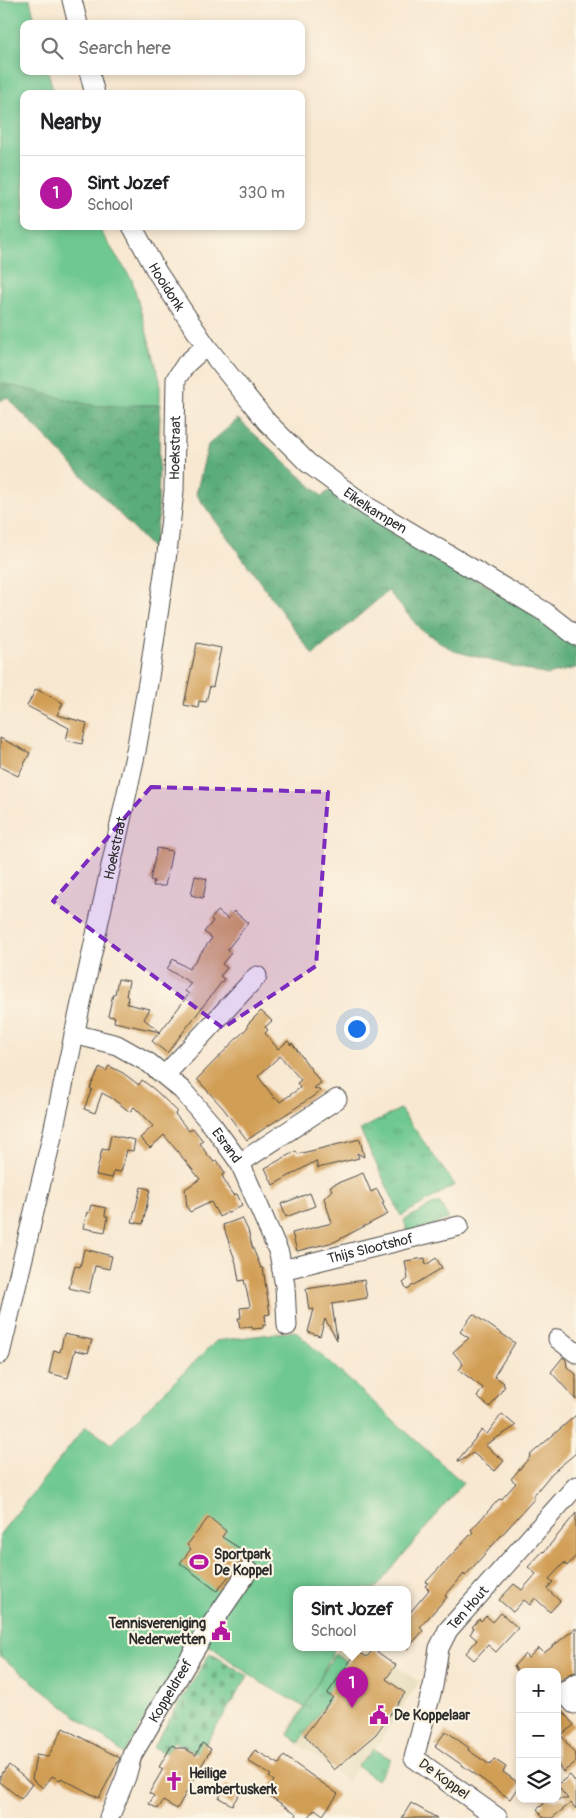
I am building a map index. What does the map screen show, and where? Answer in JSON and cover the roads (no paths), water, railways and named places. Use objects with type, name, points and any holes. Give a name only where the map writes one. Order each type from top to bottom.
[{"type":"street","points":[[72,0],[77,20]]},
{"type":"street","points":[[90,75],[94,90]]},
{"type":"street","name":"Hooidonk","points":[[134,230],[157,272],[206,346]]},
{"type":"street","name":"Eikelkampen","points":[[206,346],[267,422],[322,475],[374,511],[545,612],[576,636]]},
{"type":"street","name":"Hoekstraat","points":[[0,1354],[47,1160],[136,751],[152,659],[174,491],[176,379],[186,364],[206,346]]},
{"type":"street","points":[[165,1075],[257,976]]},
{"type":"street","name":"Esrand","points":[[74,1034],[117,1045],[149,1062],[198,1108],[240,1163],[279,1252],[285,1286],[287,1326]]},
{"type":"street","points":[[240,1163],[337,1099]]},
{"type":"street","name":"Thijs Slootshof","points":[[282,1270],[458,1226]]},
{"type":"street","points":[[558,1339],[576,1352]]},
{"type":"street","name":"Ten Hout","points":[[414,1758],[433,1686],[440,1648],[448,1630],[576,1486]]},
{"type":"street","name":"Koppeldreef","points":[[109,1818],[126,1777],[132,1756],[200,1641],[248,1571]]},
{"type":"street","points":[[576,1683],[564,1692],[574,1704],[576,1702]]},
{"type":"street","name":"De Koppel","points":[[414,1758],[498,1818]]},
{"type":"place","name":"Sportpark De Koppel","points":[[199,1562]]},
{"type":"place","name":"Tennisvereniging Nederwetten","points":[[221,1631]]},
{"type":"place","name":"Sint Jozef","points":[[352,1708]]},
{"type":"place","name":"De Koppelaar","points":[[379,1715]]},
{"type":"place","name":"Heilige Lambertuskerk","points":[[174,1781]]}]
